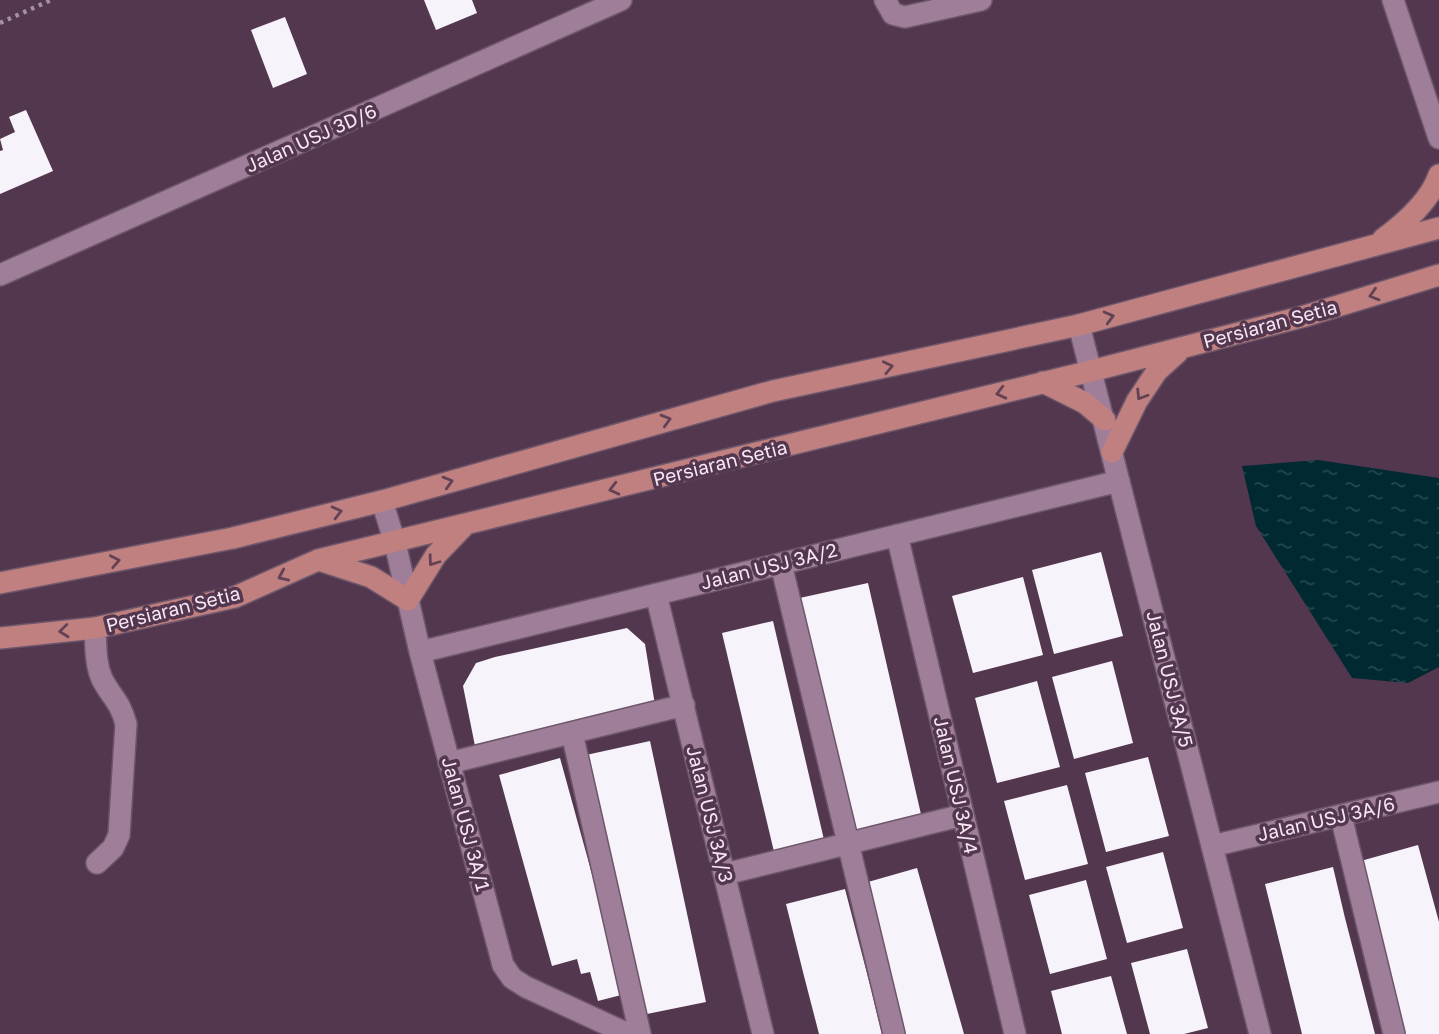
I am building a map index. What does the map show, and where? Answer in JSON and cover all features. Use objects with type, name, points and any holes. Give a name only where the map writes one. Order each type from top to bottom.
[{"type":"main road","points":[[1376,245],[1399,227],[1426,199],[1439,175]]},
{"type":"main road","points":[[0,583],[233,538],[382,501],[773,391],[1079,325],[1439,228]]},
{"type":"main road","name":"Persiaran Setia","points":[[0,638],[95,628],[235,597],[318,560],[463,527],[1182,348],[1305,316],[1439,275]]},
{"type":"main road","points":[[1112,452],[1137,401],[1157,371],[1182,348]]},
{"type":"main road","points":[[1043,382],[1085,403],[1104,420]]},
{"type":"main road","points":[[318,560],[371,577],[408,600],[436,555],[463,527]]},
{"type":"street","name":"Jalan USJ 3D/6","points":[[0,275],[621,0]]},
{"type":"street","points":[[885,0],[893,14],[905,17],[981,0]]},
{"type":"street","points":[[1393,0],[1439,138]]},
{"type":"street","name":"Jalan USJ 3A/5","points":[[1079,325],[1260,1034]]},
{"type":"street","name":"Jalan USJ 3A/2","points":[[419,652],[1119,481]]},
{"type":"street","name":"Jalan USJ 3A/1","points":[[382,501],[395,543],[419,652],[503,965],[512,978],[526,987],[628,1034]]},
{"type":"street","name":"Jalan USJ 3A/4","points":[[897,535],[1015,1034]]},
{"type":"street","points":[[781,564],[894,1034]]},
{"type":"street","name":"Jalan USJ 3A/3","points":[[656,594],[763,1034]]},
{"type":"street","points":[[95,628],[97,663],[103,680],[121,706],[126,724],[119,835],[113,848],[97,863]]},
{"type":"street","points":[[449,763],[684,705]]},
{"type":"street","points":[[572,733],[639,1034]]},
{"type":"street","name":"Jalan USJ 3A/6","points":[[1212,846],[1439,792]]},
{"type":"street","points":[[725,874],[963,815]]},
{"type":"street","points":[[1341,816],[1394,1034]]},
{"type":"path","points":[[0,23],[51,0]]},
{"type":"water","points":[[1318,460],[1439,478],[1439,667],[1408,683],[1352,678],[1256,526],[1242,466]]},
{"type":"building","points":[[424,0],[472,0],[477,13],[436,30]]},
{"type":"building","points":[[285,17],[307,74],[273,88],[251,30]]},
{"type":"building","points":[[26,110],[53,171],[0,194],[0,151],[3,150],[0,139],[15,132],[9,117]]},
{"type":"building","points":[[1101,552],[1123,636],[1054,654],[1032,570]]},
{"type":"building","points":[[1023,577],[1043,655],[973,673],[952,596]]},
{"type":"building","points":[[868,583],[923,823],[851,839],[795,599]]},
{"type":"building","points":[[773,621],[825,844],[775,856],[722,633]]},
{"type":"building","points":[[627,628],[645,644],[655,705],[475,746],[463,686],[476,663]]},
{"type":"building","points":[[1112,661],[1133,743],[1074,759],[1052,677]]},
{"type":"building","points":[[1037,681],[1060,767],[997,783],[975,698]]},
{"type":"building","points":[[650,741],[706,1002],[642,1015],[586,755]]},
{"type":"building","points":[[1148,757],[1169,836],[1106,852],[1085,773]]},
{"type":"building","points":[[560,758],[625,994],[598,1001],[590,972],[581,974],[577,959],[552,966],[499,775]]},
{"type":"building","points":[[1067,785],[1088,864],[1025,880],[1004,801]]},
{"type":"building","points":[[1418,845],[1439,922],[1439,1034],[1404,1034],[1357,862]]},
{"type":"building","points":[[1163,852],[1183,928],[1127,943],[1106,867]]},
{"type":"building","points":[[1333,867],[1375,1034],[1302,1034],[1265,884]]},
{"type":"building","points":[[917,868],[964,1034],[904,1034],[861,884]]},
{"type":"building","points":[[1086,880],[1107,959],[1050,974],[1029,895]]},
{"type":"building","points":[[845,889],[882,1034],[819,1034],[804,976],[786,904]]},
{"type":"building","points":[[1187,949],[1208,1028],[1184,1034],[1150,1034],[1131,963]]},
{"type":"building","points":[[1111,976],[1127,1034],[1062,1034],[1051,991]]}]
